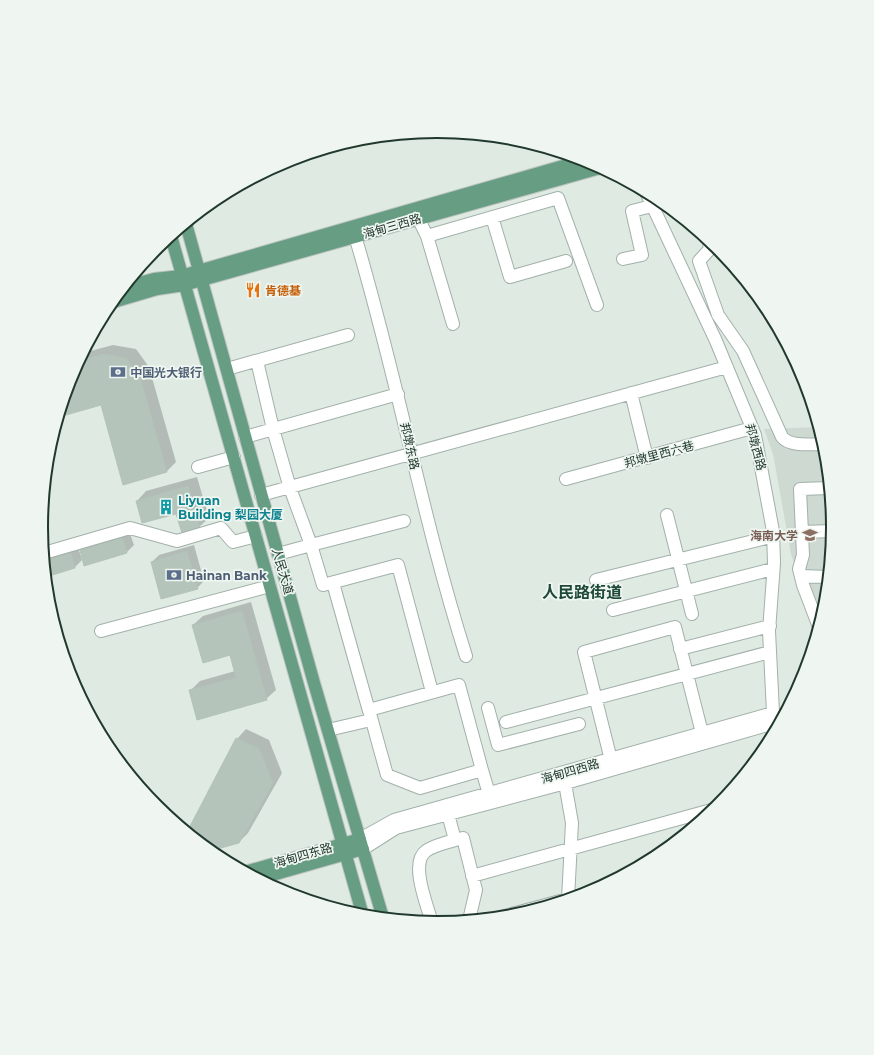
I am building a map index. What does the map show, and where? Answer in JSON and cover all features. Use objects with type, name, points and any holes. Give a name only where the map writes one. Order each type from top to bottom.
[{"type":"main road","name":"海甸三西路","points":[[183,280],[573,163]]},
{"type":"main road","name":"海甸三西路","points":[[201,275],[355,236],[591,170]]},
{"type":"main road","name":"人民大道","points":[[188,229],[261,495],[380,912]]},
{"type":"main road","name":"人民大道","points":[[173,242],[337,821],[343,849],[360,909]]},
{"type":"main road","points":[[134,284],[154,278],[183,280]]},
{"type":"main road","points":[[122,299],[183,280]]},
{"type":"main road","name":"海甸四东路","points":[[254,870],[362,844]]},
{"type":"main road","name":"海甸四东路","points":[[266,876],[343,849]]},
{"type":"street","points":[[427,236],[558,198],[597,305]]},
{"type":"street","name":"邦墩西路","points":[[650,202],[727,367],[752,428],[762,466],[774,536],[770,652],[776,719]]},
{"type":"street","points":[[623,259],[642,255],[632,211],[652,206]]},
{"type":"street","points":[[492,217],[510,277],[566,261]]},
{"type":"street","points":[[418,218],[427,236],[453,324]]},
{"type":"street","name":"邦墩东路","points":[[355,236],[398,394],[446,590],[466,656]]},
{"type":"street","points":[[709,249],[699,261],[703,276],[718,315],[743,351],[782,437],[785,441],[795,443],[817,444]]},
{"type":"street","points":[[227,369],[348,335]]},
{"type":"street","points":[[257,361],[290,488],[312,545],[323,585],[398,565],[432,692]]},
{"type":"street","points":[[261,495],[727,367]]},
{"type":"street","points":[[631,393],[647,458]]},
{"type":"street","points":[[245,437],[398,394]]},
{"type":"street","name":"邦墩里西六巷","points":[[566,479],[752,428]]},
{"type":"street","points":[[198,467],[234,457]]},
{"type":"street","points":[[816,617],[799,569],[803,556],[800,489],[824,488]]},
{"type":"street","points":[[667,515],[692,614]]},
{"type":"street","points":[[278,554],[404,521]]},
{"type":"street","points":[[49,552],[130,528],[177,540],[221,528],[233,542],[256,536]]},
{"type":"street","points":[[802,532],[826,531]]},
{"type":"street","points":[[596,580],[774,536]]},
{"type":"street","points":[[613,610],[773,569]]},
{"type":"street","points":[[801,576],[823,577]]},
{"type":"street","points":[[333,582],[387,775],[420,788],[482,770]]},
{"type":"street","points":[[101,631],[270,586]]},
{"type":"street","points":[[680,649],[770,626]]},
{"type":"street","points":[[611,760],[584,652],[675,627],[702,734]]},
{"type":"street","points":[[518,740],[509,721],[770,652]]},
{"type":"street","points":[[328,730],[432,692],[459,685],[489,794]]},
{"type":"street","points":[[488,708],[498,745],[579,724]]},
{"type":"street","name":"海甸四西路","points":[[362,844],[394,820],[702,734],[774,722]]},
{"type":"street","name":"海甸四西路","points":[[362,844],[396,828],[565,783],[774,723]]},
{"type":"street","points":[[565,783],[571,811],[572,848],[568,894]]},
{"type":"street","points":[[472,876],[701,813]]},
{"type":"street","points":[[448,814],[455,840]]},
{"type":"street","points":[[430,916],[419,873],[420,859],[425,852],[463,838],[476,890],[470,915]]},
{"type":"shaded area","name":"海南大学","points":[[813,427],[823,477],[826,528],[823,578],[814,623],[791,554],[773,454],[764,429]]},
{"type":"building","points":[[103,354],[126,358],[140,377],[167,472],[123,485],[101,405],[65,415],[86,359]]},
{"type":"building","name":"Liyuan Building 梨园大厦","points":[[188,486],[200,528],[182,533],[176,514],[142,523],[136,501]]},
{"type":"building","points":[[122,537],[127,553],[84,566],[80,550]]},
{"type":"building","name":"Hainan Bank","points":[[187,551],[198,589],[161,599],[151,562]]},
{"type":"building","points":[[71,553],[75,568],[51,576],[50,559]]},
{"type":"building","points":[[242,611],[267,700],[197,720],[189,690],[236,678],[230,655],[203,663],[192,625]]},
{"type":"building","points":[[236,738],[259,749],[273,783],[239,843],[218,849],[190,827]]},
{"type":"place","name":"肯德基","points":[[253,290]]},
{"type":"place","name":"中国光大银行","points":[[118,372]]},
{"type":"place","name":"Liyuan Building 梨园大厦","points":[[166,507]]},
{"type":"place","name":"海南大学","points":[[810,535]]},
{"type":"place","name":"Hainan Bank","points":[[174,575]]},
{"type":"district","name":"人民路街道","points":[[582,592]]}]
